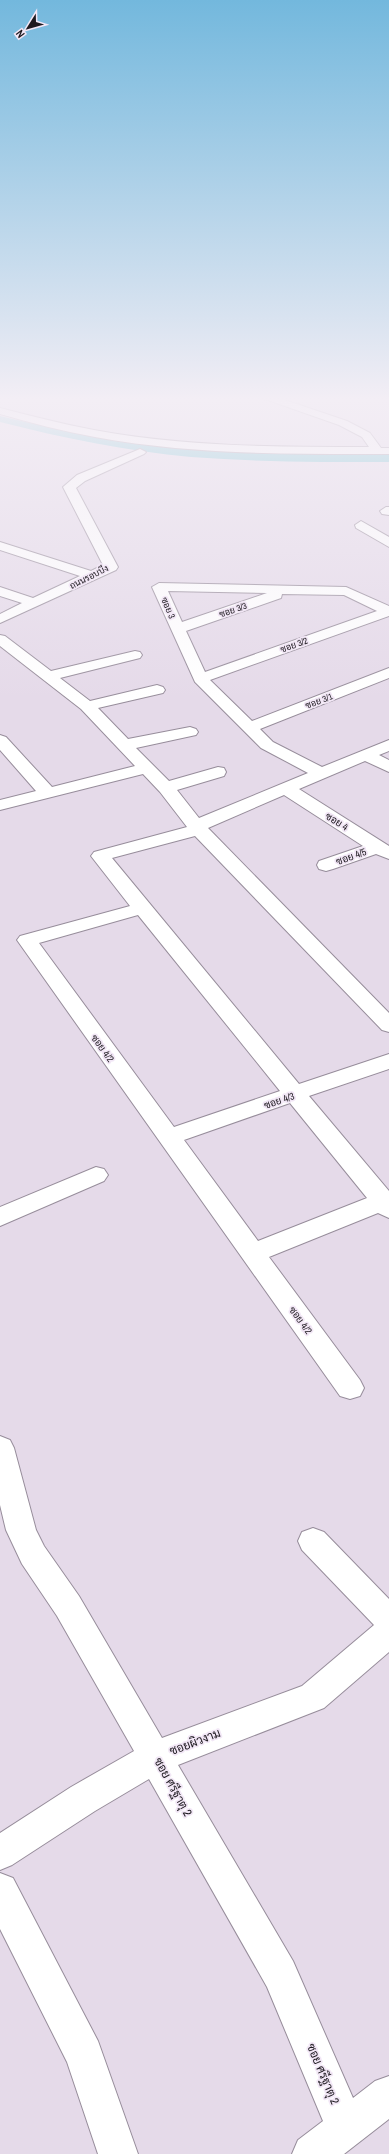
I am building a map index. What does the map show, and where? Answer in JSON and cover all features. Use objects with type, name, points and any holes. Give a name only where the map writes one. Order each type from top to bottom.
[{"type":"street","name":"ถนนรอบบึง","points":[[0,619],[111,567],[74,499]]},
{"type":"street","points":[[361,525],[383,534],[389,543]]},
{"type":"street","points":[[0,546],[93,576]]},
{"type":"street","name":"ซอย 3","points":[[321,773],[267,745],[248,728],[200,679],[159,587],[346,591],[389,611]]},
{"type":"street","points":[[0,591],[34,603]]},
{"type":"street","name":"ซอย 3/3","points":[[177,629],[290,591]]},
{"type":"street","name":"ซอย 3/2","points":[[200,679],[389,611]]},
{"type":"street","points":[[0,639],[87,706],[166,788],[198,828],[389,1025]]},
{"type":"street","points":[[47,676],[135,655]]},
{"type":"street","name":"ซอย 3/1","points":[[248,728],[389,673]]},
{"type":"street","points":[[87,706],[157,690]]},
{"type":"street","points":[[125,745],[190,732]]},
{"type":"street","points":[[0,740],[47,792]]},
{"type":"street","points":[[253,1253],[387,1203],[296,1095],[100,856],[198,828],[285,788],[389,745]]},
{"type":"street","points":[[365,755],[389,767]]},
{"type":"street","points":[[0,805],[146,768]]},
{"type":"street","points":[[166,788],[218,772]]},
{"type":"street","name":"ซอย 4","points":[[285,788],[383,850]]},
{"type":"street","name":"ซอย 4/5","points":[[326,865],[383,850]]},
{"type":"street","name":"ซอย 4/2","points":[[143,908],[26,940],[350,1388]]},
{"type":"street","name":"ซอย 4/3","points":[[169,1137],[296,1095],[389,1061]]},
{"type":"street","points":[[0,1216],[96,1175]]},
{"type":"street","name":"ซอย ศรีฐาตุ 2","points":[[0,1448],[21,1530],[32,1554],[68,1606],[280,1974],[346,2128]]},
{"type":"street","points":[[313,1542],[389,1620]]},
{"type":"street","name":"ซอยผิวงาม","points":[[0,1853],[83,1799],[156,1757],[313,1697],[389,1632]]},
{"type":"street","points":[[0,1890],[84,2055],[118,2154]]},
{"type":"street","points":[[312,2154],[389,2095]]}]
